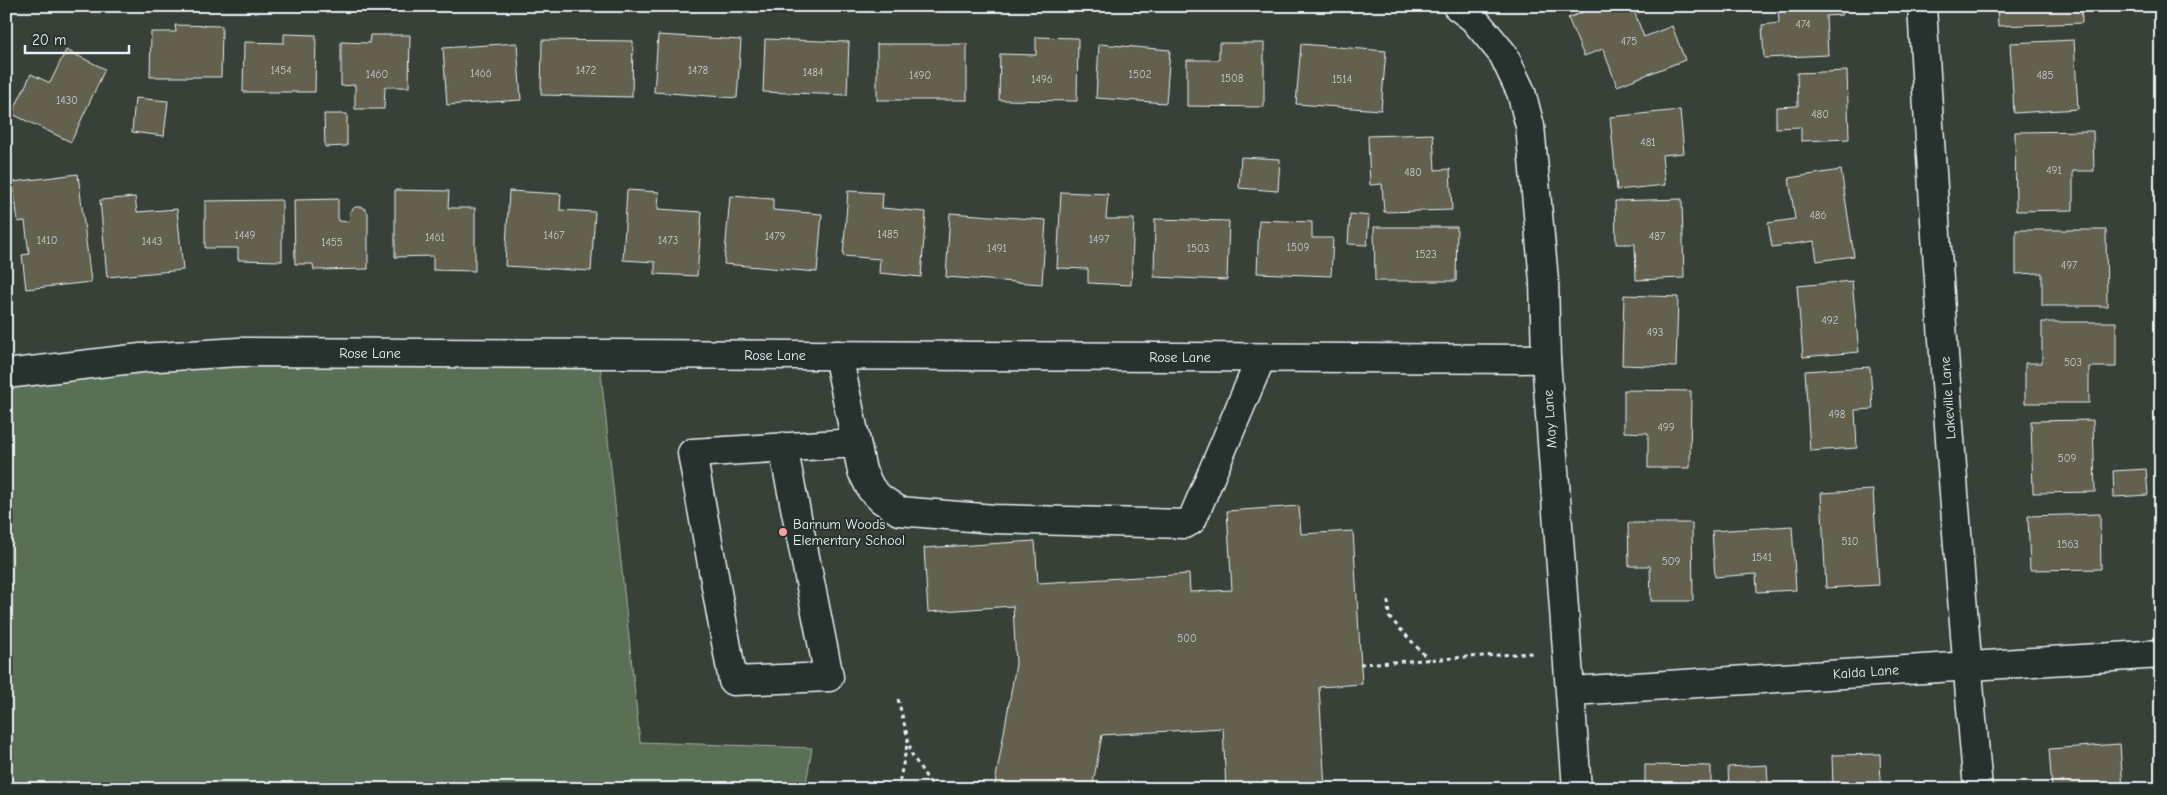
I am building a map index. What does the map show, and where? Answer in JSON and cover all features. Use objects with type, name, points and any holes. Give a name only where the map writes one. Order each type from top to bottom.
[{"type":"street","name":"May Lane","points":[[1457,6],[1473,18],[1503,54],[1521,92],[1530,126],[1544,281],[1546,359],[1572,691],[1577,789]]},
{"type":"street","name":"Lakeville Lane","points":[[1922,6],[1932,178],[1967,666],[1978,789]]},
{"type":"street","name":"Rose Lane","points":[[6,374],[141,358],[239,352],[1546,359]]},
{"type":"street","points":[[838,355],[862,471],[871,489],[881,499],[899,511],[994,519],[1185,524],[1192,520],[1261,358]]},
{"type":"street","points":[[783,448],[829,677],[733,681],[692,453],[856,443]]},
{"type":"street","name":"Kalda Lane","points":[[1572,691],[2161,654]]},
{"type":"path","points":[[1388,601],[1389,617],[1429,660]]},
{"type":"path","points":[[1360,664],[1532,653]]},
{"type":"path","points":[[898,699],[912,755],[934,789]]},
{"type":"path","points":[[898,789],[908,739]]},
{"type":"green space","points":[[599,354],[640,742],[812,748],[805,789],[6,789],[6,374],[141,358]]},
{"type":"building","points":[[1598,6],[1632,6],[1644,37],[1672,26],[1685,60],[1617,86],[1603,49],[1584,56],[1568,18]]},
{"type":"building","points":[[1778,6],[1842,6],[1842,15],[1826,16],[1828,55],[1764,58],[1762,25],[1779,23]]},
{"type":"building","points":[[1997,6],[2081,6],[2082,23],[1998,26]]},
{"type":"building","points":[[175,25],[222,26],[221,77],[150,77],[151,32],[176,32]]},
{"type":"building","points":[[284,34],[316,35],[315,92],[243,92],[244,42],[284,43]]},
{"type":"building","points":[[370,35],[410,35],[409,87],[385,87],[384,109],[355,109],[355,85],[341,86],[341,42],[369,43]]},
{"type":"building","points":[[658,35],[741,40],[737,98],[654,92]]},
{"type":"building","points":[[1036,37],[1078,38],[1077,101],[999,100],[1000,54],[1036,55]]},
{"type":"building","points":[[765,39],[849,42],[847,95],[763,92]]},
{"type":"building","points":[[542,40],[633,41],[632,97],[541,95]]},
{"type":"building","points":[[2074,40],[2078,109],[2014,113],[2010,43]]},
{"type":"building","points":[[517,43],[521,100],[447,105],[443,48]]},
{"type":"building","points":[[1219,43],[1264,43],[1264,107],[1187,106],[1187,60],[1219,60]]},
{"type":"building","points":[[877,44],[967,44],[967,100],[877,100]]},
{"type":"building","points":[[1099,44],[1170,50],[1166,103],[1096,98]]},
{"type":"building","points":[[1301,44],[1386,51],[1381,110],[1296,104]]},
{"type":"building","points":[[66,50],[105,69],[71,142],[12,114],[31,74],[50,83]]},
{"type":"building","points":[[1847,71],[1849,139],[1801,141],[1801,127],[1776,128],[1776,107],[1798,106],[1797,73]]},
{"type":"building","points":[[135,98],[168,101],[164,136],[132,132]]},
{"type":"building","points":[[1680,110],[1684,153],[1662,155],[1665,185],[1617,190],[1610,117]]},
{"type":"building","points":[[324,114],[347,114],[347,146],[325,147]]},
{"type":"building","points":[[2093,131],[2094,171],[2073,171],[2073,210],[2016,211],[2015,132]]},
{"type":"building","points":[[1433,134],[1435,170],[1450,169],[1452,210],[1384,212],[1382,184],[1370,185],[1368,136]]},
{"type":"building","points":[[1241,157],[1280,159],[1278,191],[1239,188]]},
{"type":"building","points":[[1841,170],[1854,256],[1817,261],[1814,241],[1772,247],[1768,223],[1795,219],[1789,178]]},
{"type":"building","points":[[78,174],[91,282],[26,289],[22,255],[29,254],[25,221],[18,222],[13,182]]},
{"type":"building","points":[[395,190],[449,191],[448,208],[475,208],[475,271],[433,270],[433,256],[395,257]]},
{"type":"building","points":[[627,190],[659,192],[658,209],[702,212],[697,276],[655,274],[655,262],[623,260]]},
{"type":"building","points":[[509,191],[561,194],[560,210],[595,212],[591,271],[505,266]]},
{"type":"building","points":[[848,191],[883,193],[882,208],[926,212],[921,277],[879,273],[880,259],[843,256]]},
{"type":"building","points":[[1061,192],[1108,194],[1106,219],[1134,219],[1131,285],[1088,283],[1088,269],[1057,268]]},
{"type":"building","points":[[730,196],[773,199],[773,210],[822,214],[817,272],[724,264]]},
{"type":"building","points":[[135,197],[137,212],[177,209],[183,270],[107,277],[100,200]]},
{"type":"building","points":[[338,199],[338,221],[349,222],[350,212],[355,207],[363,207],[368,213],[368,269],[314,270],[313,264],[295,264],[294,200]]},
{"type":"building","points":[[1682,199],[1684,278],[1636,280],[1635,244],[1616,244],[1615,201]]},
{"type":"building","points":[[282,200],[282,261],[238,260],[238,248],[205,248],[205,201]]},
{"type":"building","points":[[950,213],[1046,220],[1042,284],[946,277]]},
{"type":"building","points":[[1350,214],[1369,216],[1367,245],[1348,244]]},
{"type":"building","points":[[1155,219],[1229,221],[1227,280],[1154,277]]},
{"type":"building","points":[[1259,220],[1312,222],[1312,238],[1333,238],[1331,276],[1257,273]]},
{"type":"building","points":[[1374,227],[1457,227],[1456,281],[1375,281]]},
{"type":"building","points":[[2016,230],[2106,230],[2107,306],[2042,306],[2042,273],[2016,274]]},
{"type":"building","points":[[1852,281],[1859,352],[1803,357],[1797,286]]},
{"type":"building","points":[[1624,295],[1678,297],[1676,367],[1622,365]]},
{"type":"building","points":[[2042,322],[2116,322],[2116,367],[2089,367],[2089,403],[2025,403],[2025,363],[2042,363]]},
{"type":"building","points":[[1870,367],[1873,409],[1855,410],[1857,448],[1810,451],[1805,371]]},
{"type":"building","points":[[1624,390],[1691,391],[1690,468],[1648,468],[1648,433],[1624,432]]},
{"type":"building","points":[[2093,420],[2095,492],[2033,493],[2031,421]]},
{"type":"building","points":[[2146,469],[2148,495],[2114,497],[2113,471]]},
{"type":"building","points":[[1873,490],[1879,585],[1826,588],[1821,493]]},
{"type":"building","points":[[1299,506],[1301,534],[1353,531],[1362,684],[1319,687],[1325,789],[1226,789],[1223,728],[1102,735],[1092,789],[994,789],[1016,664],[1013,606],[928,612],[924,548],[1035,541],[1038,583],[1189,574],[1190,592],[1232,590],[1227,511]]},
{"type":"building","points":[[2100,514],[2101,569],[2030,570],[2028,516]]},
{"type":"building","points":[[1628,523],[1692,523],[1693,601],[1651,601],[1650,566],[1629,566]]},
{"type":"building","points":[[1792,526],[1796,590],[1757,592],[1756,574],[1715,577],[1712,531]]},
{"type":"building","points":[[2120,744],[2123,789],[2052,789],[2049,749]]},
{"type":"building","points":[[1880,754],[1881,788],[1896,789],[1833,789],[1832,755]]},
{"type":"building","points":[[1645,765],[1711,766],[1711,789],[1645,789]]},
{"type":"building","points":[[1767,765],[1768,784],[1806,782],[1807,789],[1729,789],[1728,767]]},
{"type":"place","name":"Barnum Woods Elementary School","points":[[783,532]]}]
